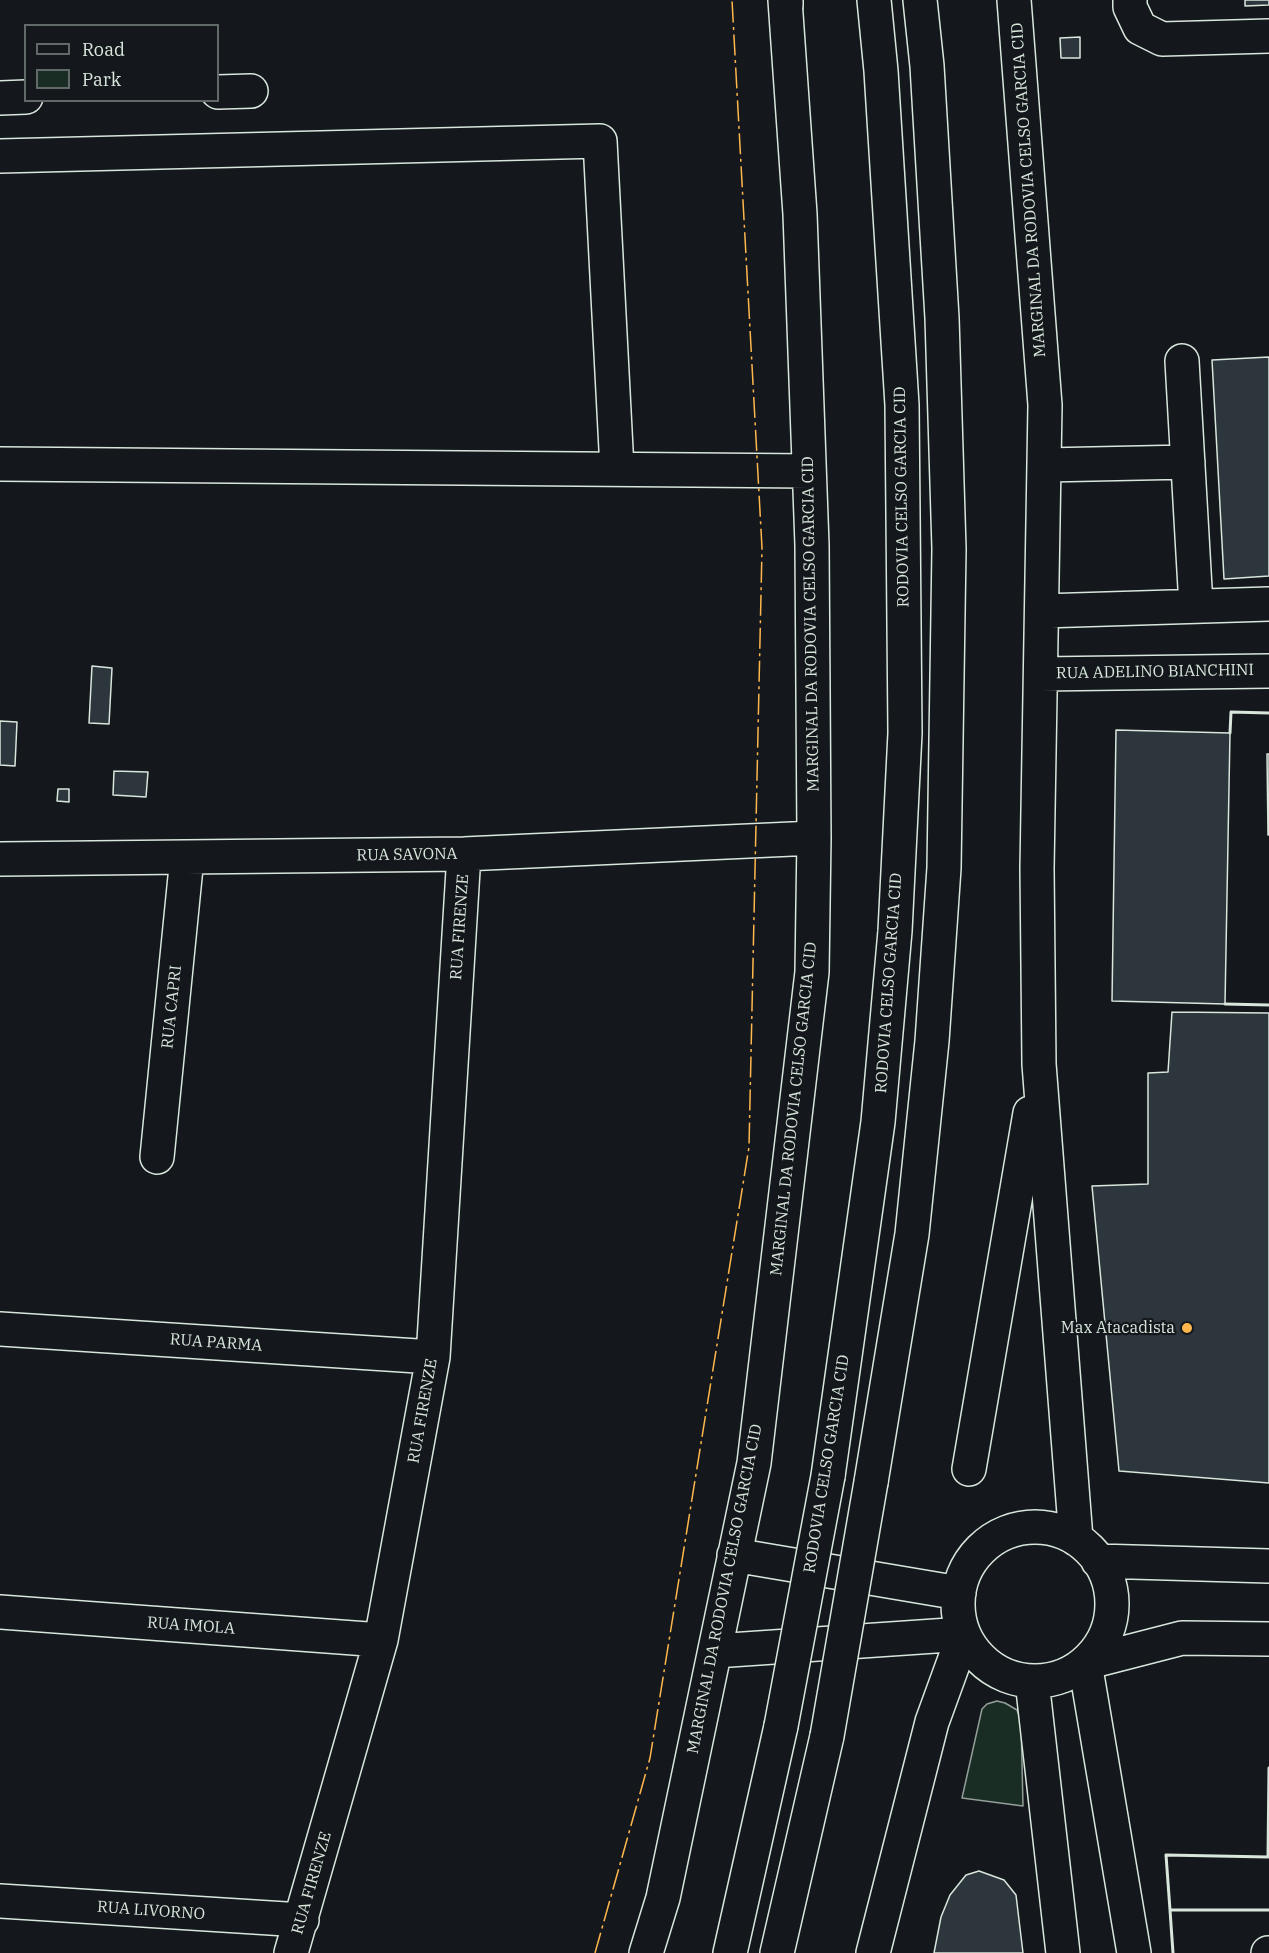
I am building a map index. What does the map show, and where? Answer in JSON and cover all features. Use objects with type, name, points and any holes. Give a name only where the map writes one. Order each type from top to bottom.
[{"type":"main road","name":"RODOVIA CELSO GARCIA CID","points":[[730,1953],[781,1726],[828,1476],[878,1122],[895,931],[905,733],[902,405],[881,71],[874,0]]},
{"type":"main road","points":[[777,1953],[827,1736],[871,1482],[912,1234],[932,1041],[944,868],[948,526],[942,318],[927,66],[920,0]]},
{"type":"main road","name":"MARGINAL DA RODOVIA CELSO GARCIA CID","points":[[1014,0],[1046,405],[1037,868],[1039,1064]]},
{"type":"main road","points":[[1130,0],[1130,7],[1140,28],[1162,39],[1269,36]]},
{"type":"main road","name":"MARGINAL DA RODOVIA CELSO GARCIA CID","points":[[646,1953],[663,1898],[754,1463],[812,972],[814,838],[812,545],[800,214],[786,2]]},
{"type":"main road","points":[[219,92],[251,92]]},
{"type":"main road","points":[[0,98],[24,97]]},
{"type":"main road","points":[[0,156],[600,141],[617,470]]},
{"type":"main road","points":[[1182,361],[1196,606]]},
{"type":"main road","points":[[1045,465],[1188,462]]},
{"type":"main road","points":[[0,464],[809,471]]},
{"type":"main road","points":[[1042,611],[1269,604]]},
{"type":"main road","name":"RUA ADELINO BIANCHINI","points":[[1041,674],[1269,671]]},
{"type":"main road","name":"RUA SAVONA","points":[[0,859],[464,854],[814,838]]},
{"type":"main road","name":"RUA FIRENZE","points":[[291,1953],[381,1640],[433,1358],[464,854]]},
{"type":"main road","name":"RUA CAPRI","points":[[157,1156],[187,857]]},
{"type":"main road","points":[[969,1469],[1039,1064]]},
{"type":"main road","points":[[1039,1064],[1087,1550]]},
{"type":"main road","name":"RUA PARMA","points":[[0,1329],[433,1358]]},
{"type":"main road","points":[[1044,1528],[1060,1532],[1087,1550],[1107,1578],[1112,1596],[1107,1633],[1098,1649],[1085,1663],[1051,1680],[1032,1681],[1014,1678],[984,1662],[964,1634],[958,1607],[963,1576],[982,1548],[995,1538],[1010,1531],[1044,1528]]},
{"type":"main road","points":[[1087,1550],[1269,1566]]},
{"type":"main road","points":[[734,1555],[959,1593]]},
{"type":"main road","name":"RUA IMOLA","points":[[0,1612],[381,1640]]},
{"type":"main road","points":[[715,1651],[964,1634]]},
{"type":"main road","points":[[873,1953],[932,1722],[964,1634]]},
{"type":"main road","points":[[1085,1663],[1182,1638],[1269,1639]]},
{"type":"main road","points":[[1085,1663],[1134,1953]]},
{"type":"main road","points":[[1032,1681],[1063,1953]]},
{"type":"main road","name":"RUA LIVORNO","points":[[0,1901],[302,1920]]},
{"type":"green space","points":[[997,1701],[1017,1710],[1021,1721],[1023,1806],[962,1798],[982,1709],[987,1704]]},
{"type":"building","points":[[1245,0],[1269,0],[1269,5],[1245,6]]},
{"type":"building","points":[[1080,37],[1080,58],[1061,58],[1060,38]]},
{"type":"building","points":[[1269,357],[1269,576],[1224,579],[1212,360]]},
{"type":"building","points":[[92,666],[112,668],[109,724],[89,723]]},
{"type":"building","points":[[0,721],[17,722],[15,766],[0,765]]},
{"type":"building","points":[[1116,730],[1230,733],[1225,1004],[1112,1001]]},
{"type":"building","points":[[1267,754],[1269,754],[1269,835],[1268,835]]},
{"type":"building","points":[[114,771],[148,772],[146,797],[113,795]]},
{"type":"building","points":[[58,789],[69,789],[69,802],[57,801]]},
{"type":"building","name":"Max Atacadista","points":[[1172,1012],[1269,1013],[1269,1483],[1119,1471],[1092,1186],[1148,1184],[1148,1073],[1168,1072]]},
{"type":"building","points":[[979,1871],[1004,1880],[1016,1895],[1023,1953],[934,1953],[941,1917],[950,1895],[966,1875]]},
{"type":"wall","points":[[1230,733],[1231,712],[1269,713]]},
{"type":"wall","points":[[1225,1004],[1269,1005]]},
{"type":"wall","points":[[1269,1768],[1268,1857],[1166,1855],[1170,1910],[1269,1910]]},
{"type":"wall","points":[[1170,1910],[1173,1953]]},
{"type":"power","points":[[595,1953],[650,1758],[749,1147],[762,548],[732,0]]},
{"type":"place","name":"Max Atacadista","points":[[1187,1328]]}]
